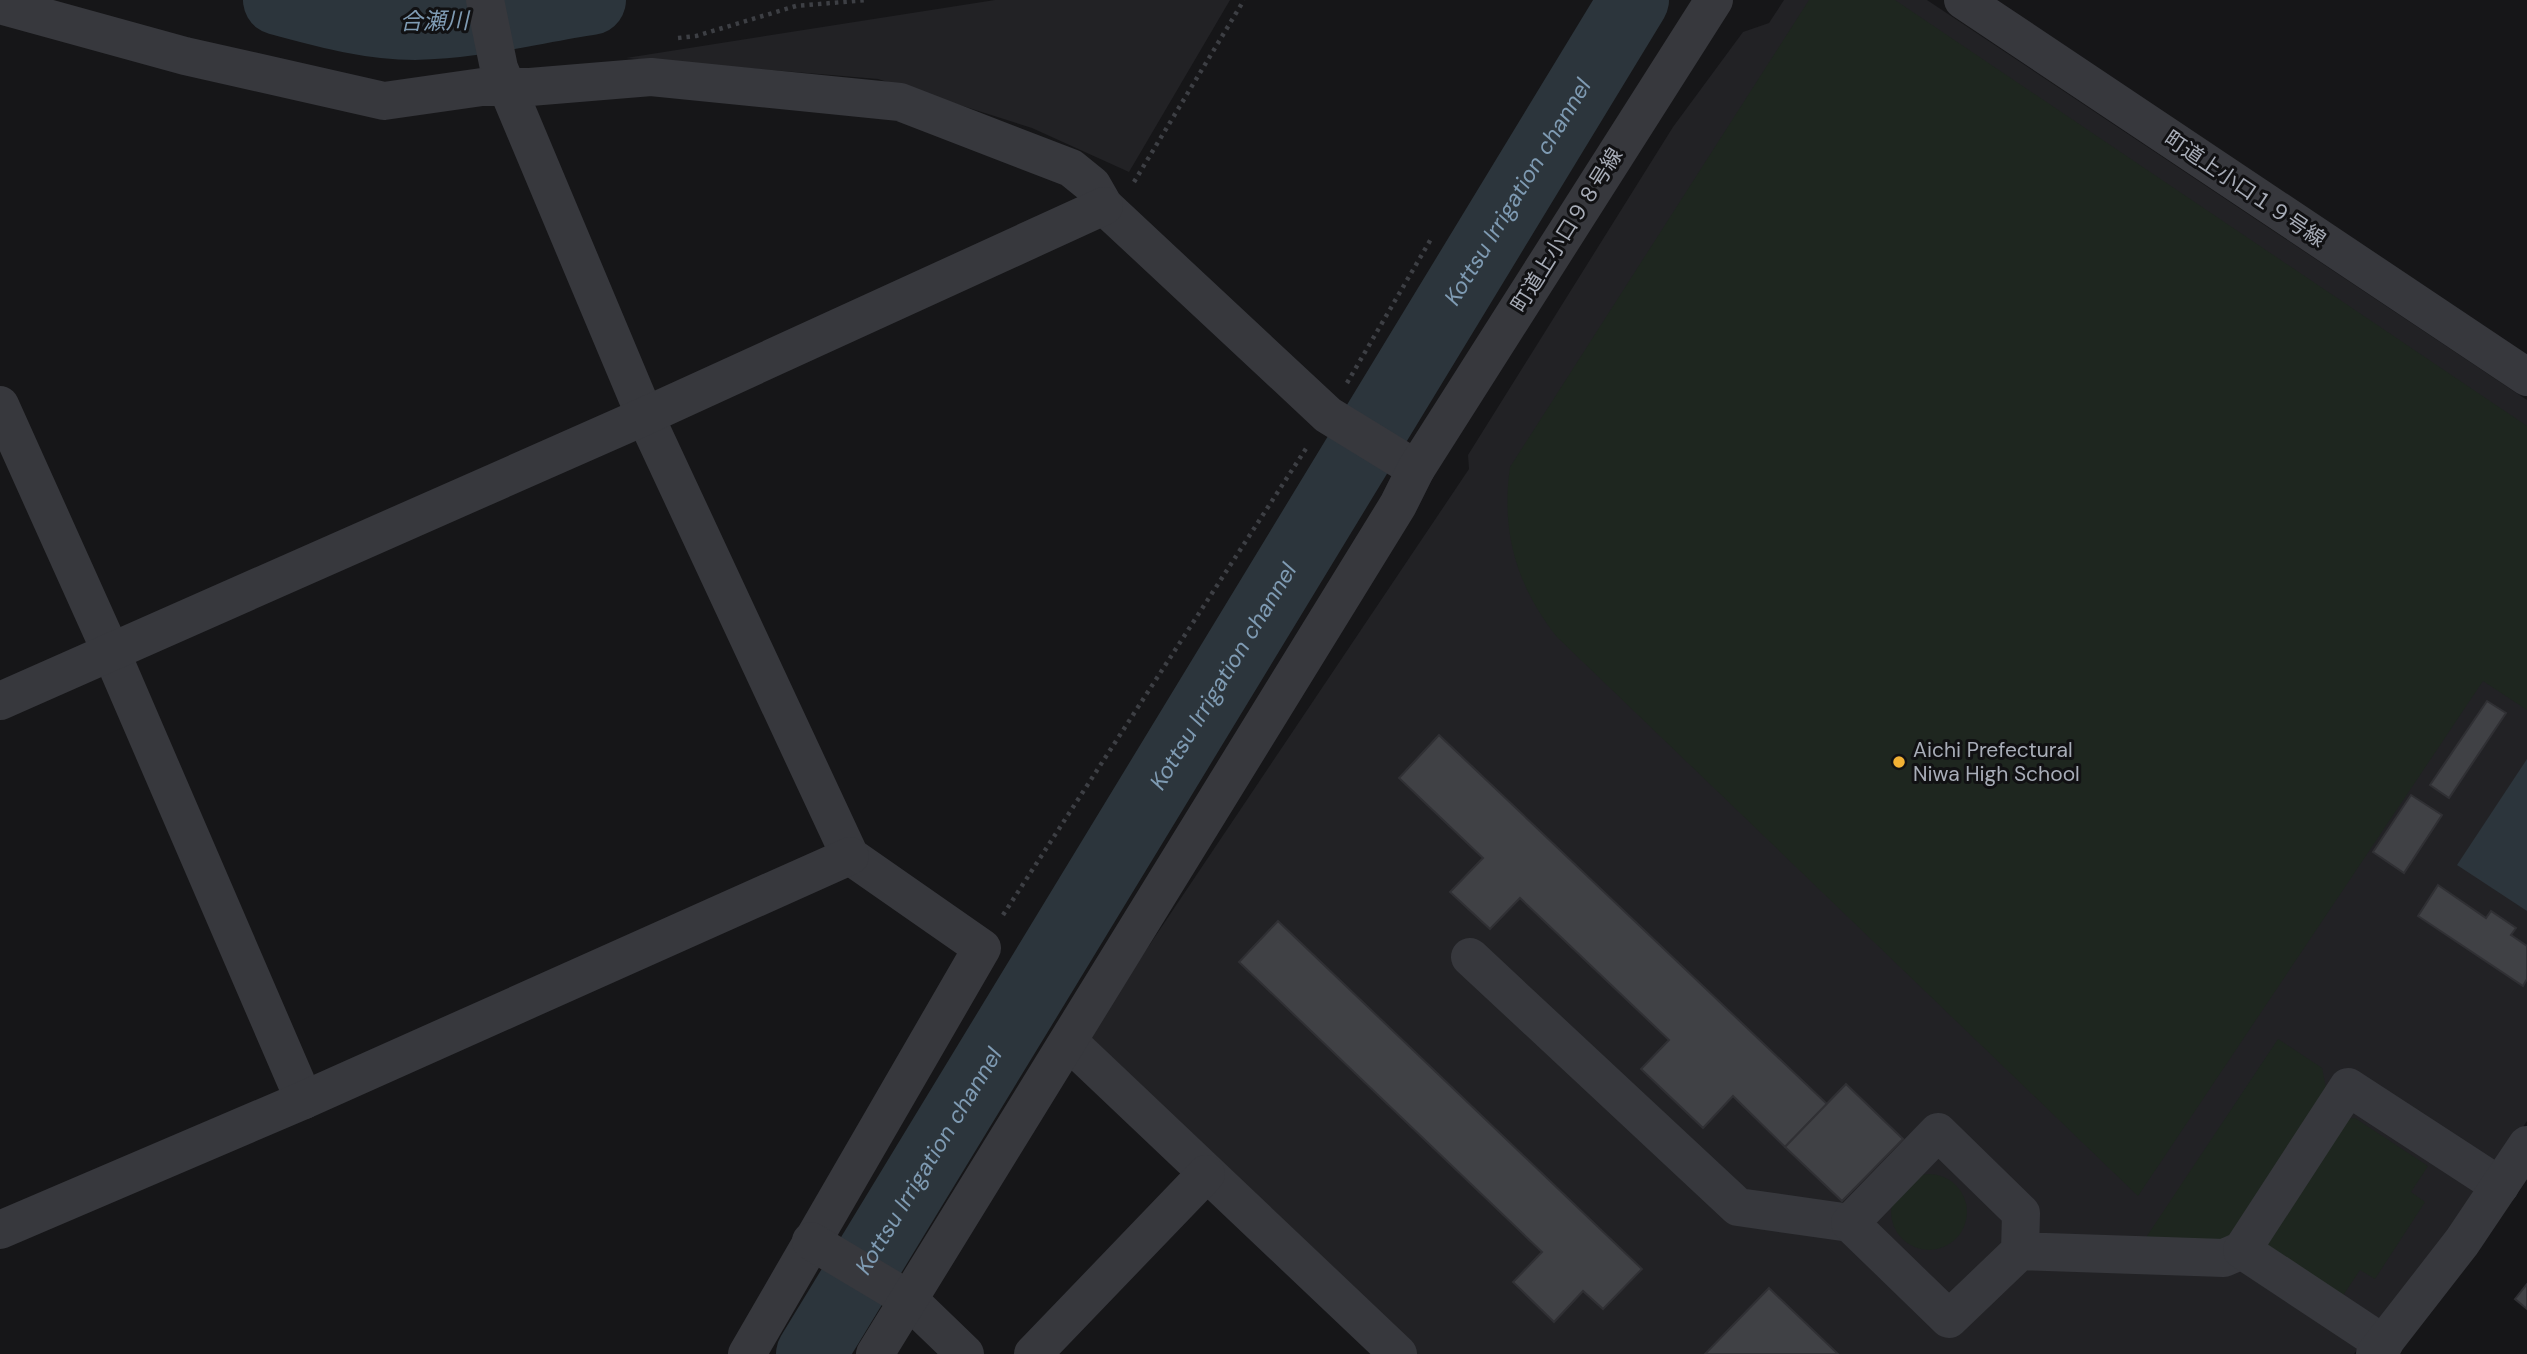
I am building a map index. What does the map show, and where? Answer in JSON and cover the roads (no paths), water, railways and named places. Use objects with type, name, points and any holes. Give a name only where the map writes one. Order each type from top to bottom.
[{"type":"street","points":[[485,0],[501,72],[645,416],[850,856],[982,948],[747,1354]]},
{"type":"street","name":"町道上小口９８号線","points":[[874,1354],[1398,505],[1411,463],[1714,0]]},
{"type":"street","name":"町道上小口１９号線","points":[[1963,0],[2527,377]]},
{"type":"street","points":[[0,5],[185,56],[384,101],[501,72],[530,87],[651,77],[900,102],[1071,168],[1114,199],[1333,418],[1411,463]]},
{"type":"street","points":[[0,701],[645,416],[1114,199]]},
{"type":"street","points":[[0,405],[111,652],[304,1100]]},
{"type":"street","points":[[0,1230],[304,1100],[850,856]]},
{"type":"street","points":[[1470,957],[1738,1207],[1850,1223],[1949,1319],[2020,1251],[2021,1213],[1938,1132],[1850,1223]]},
{"type":"street","points":[[1069,1042],[1398,1354]]},
{"type":"street","points":[[2020,1251],[2224,1258],[2242,1250],[2348,1087],[2500,1186]]},
{"type":"street","points":[[2242,1250],[2380,1349],[2449,1260],[2527,1146]]},
{"type":"street","points":[[1033,1354],[1206,1174]]},
{"type":"street","points":[[810,1241],[908,1299],[965,1354]]},
{"type":"waterway","name":"合瀬川","points":[[278,0],[363,20],[415,25],[481,19],[591,0]]},
{"type":"waterway","name":"Kottsu Irrigation channel","points":[[811,1354],[1634,0]]},
{"type":"place","name":"Aichi Prefectural Niwa High School","points":[[1899,762]]}]
